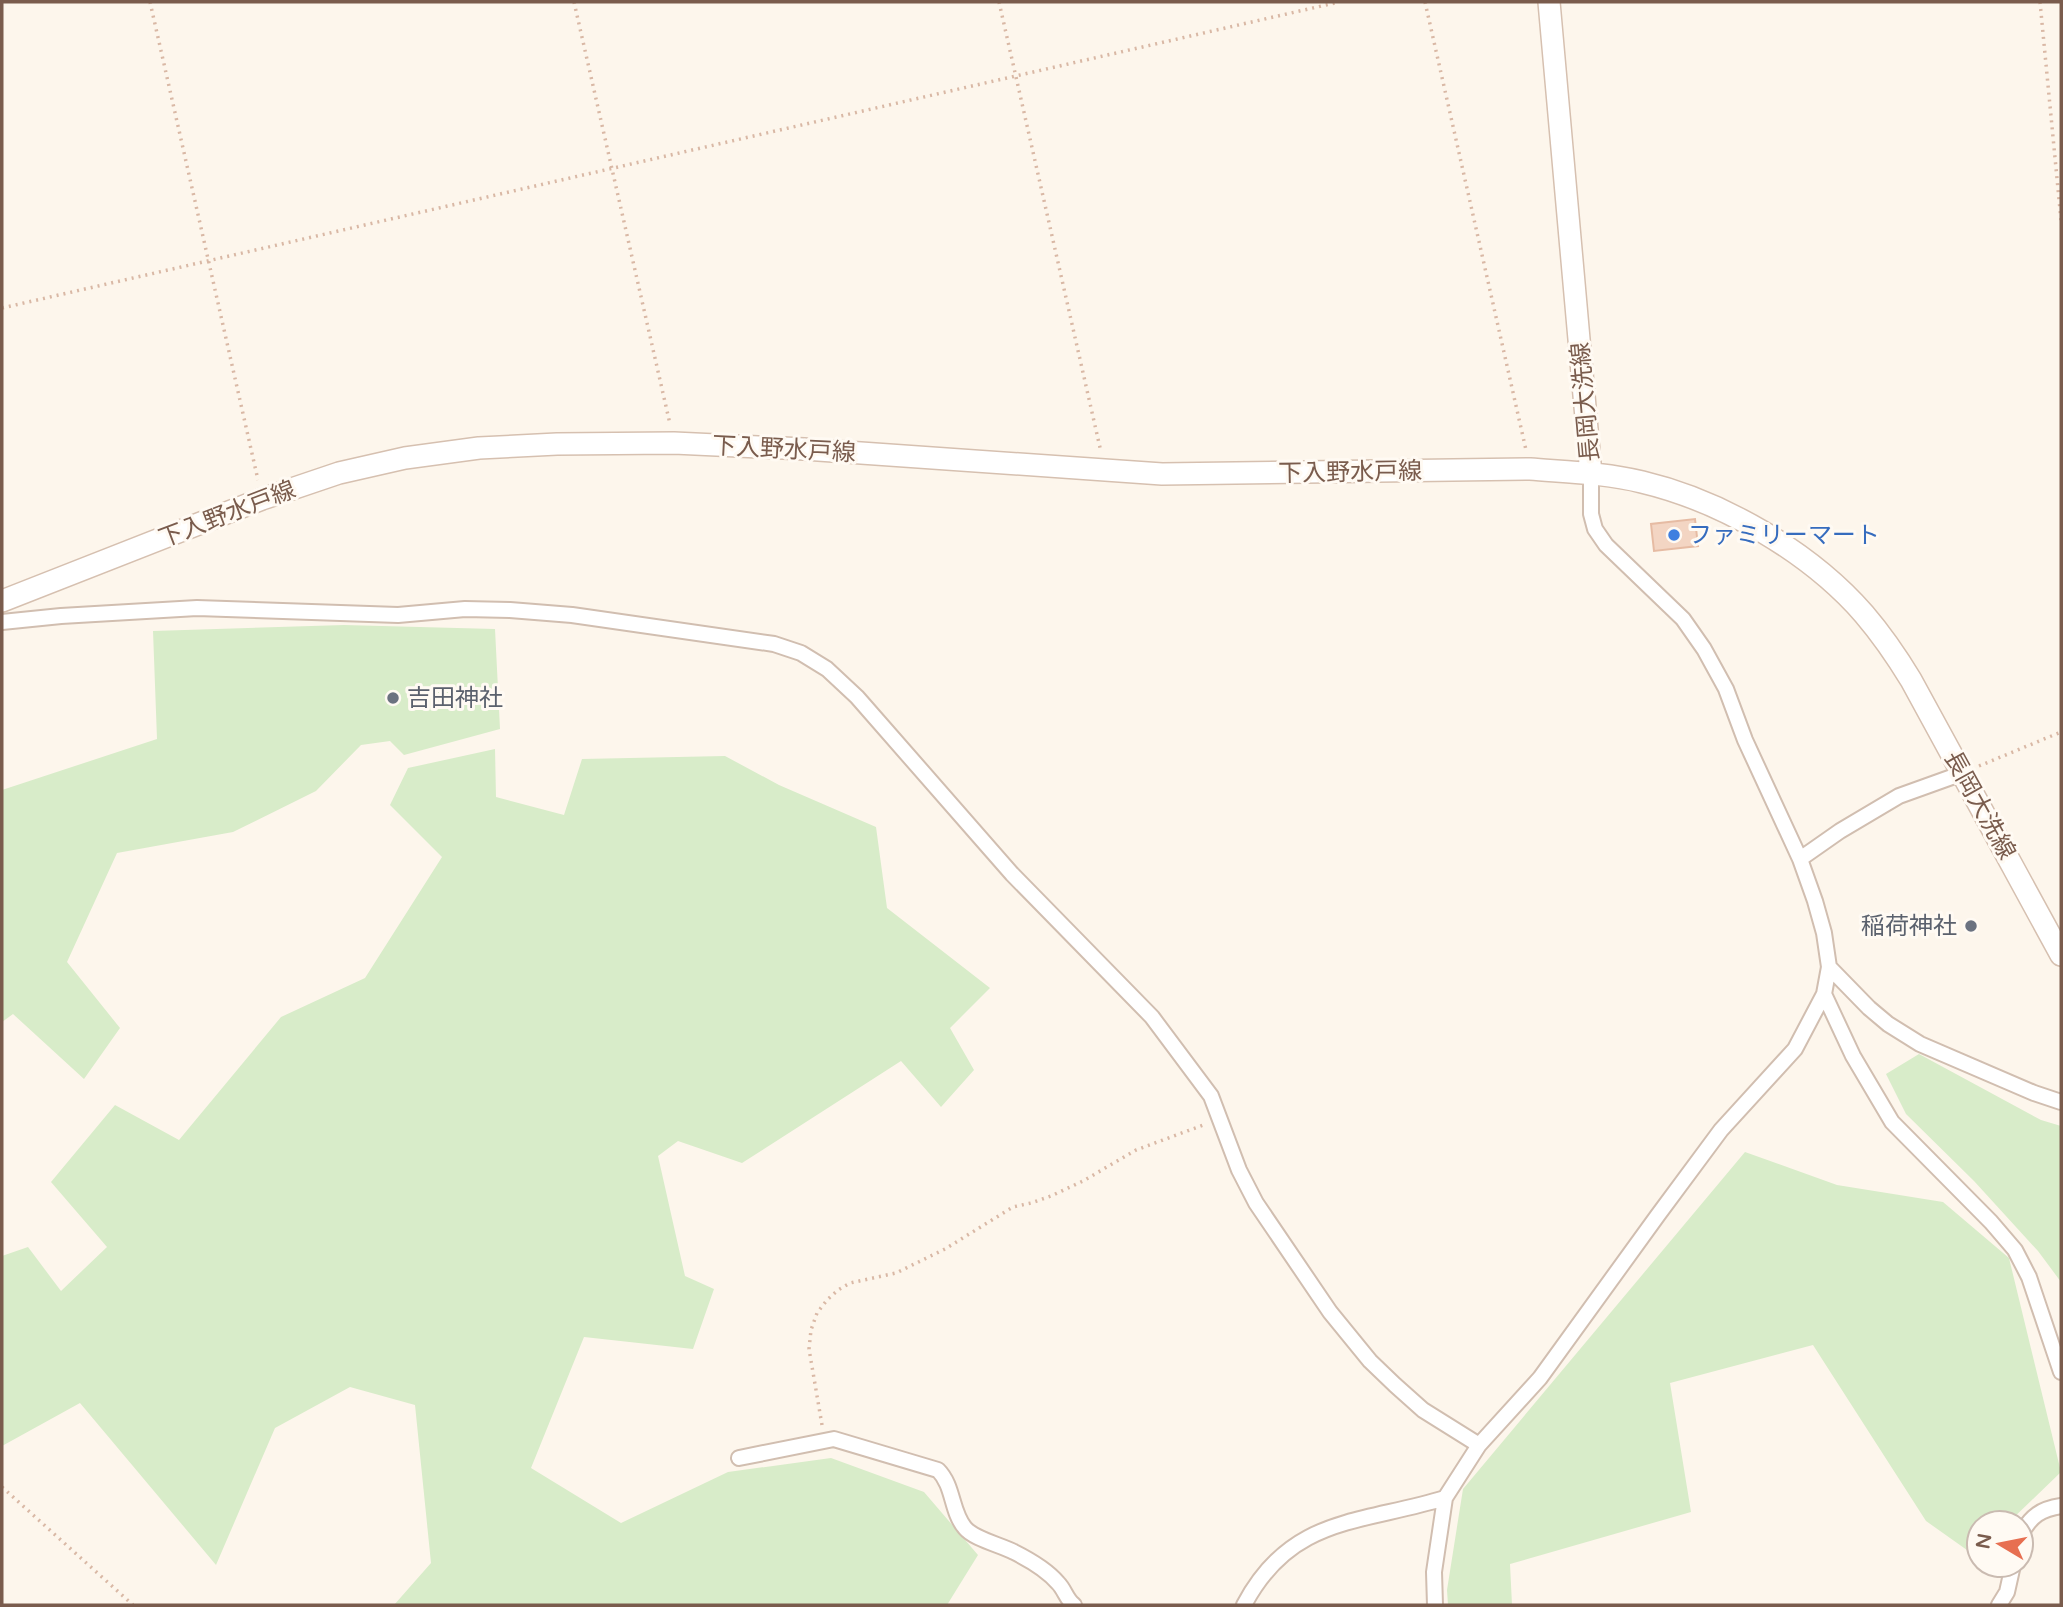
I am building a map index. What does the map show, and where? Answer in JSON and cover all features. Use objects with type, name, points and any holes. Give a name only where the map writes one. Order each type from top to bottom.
[{"type":"main road","name":"長岡大洗線","points":[[1549,2],[1591,474],[1666,488],[1701,501],[1764,533],[1810,565],[1863,613],[1911,680],[2061,955]]},
{"type":"main road","name":"下入野水戸線","points":[[2,601],[262,499],[339,473],[441,453],[557,444],[674,443],[817,450],[1105,471],[1207,474],[1531,469],[1591,474]]},
{"type":"street","points":[[1435,1605],[1434,1572],[1445,1497],[1479,1445],[1540,1378],[1721,1130],[1795,1049],[1824,994],[1829,967],[1818,912],[1800,859],[1745,740],[1726,689],[1704,649],[1683,619],[1606,545],[1595,529],[1591,514],[1591,474]]},
{"type":"street","points":[[2,622],[197,608],[398,615],[465,609],[510,610],[572,615],[774,644],[801,653],[827,669],[857,697],[1012,874],[1152,1017],[1211,1096],[1239,1171],[1256,1203],[1347,1334],[1370,1361],[1414,1402],[1479,1445]]},
{"type":"street","points":[[1800,859],[1840,831],[1899,796],[1963,774]]},
{"type":"street","points":[[1829,967],[1869,1009],[1920,1044],[2061,1102]]},
{"type":"street","points":[[1824,994],[1853,1056],[1892,1122],[2015,1250],[2029,1277],[2061,1372]]},
{"type":"street","points":[[739,1458],[834,1439],[938,1470],[946,1477],[962,1526],[969,1533],[1017,1553],[1047,1573],[1074,1605]]},
{"type":"street","points":[[1244,1605],[1264,1572],[1300,1541],[1354,1520],[1445,1497]]},
{"type":"street","points":[[2035,1515],[2044,1509],[2061,1506]]},
{"type":"street","points":[[1999,1605],[2007,1592],[2010,1579]]},
{"type":"path","points":[[150,2],[262,499]]},
{"type":"path","points":[[574,2],[674,443]]},
{"type":"path","points":[[999,2],[1105,471]]},
{"type":"path","points":[[2,308],[1339,2]]},
{"type":"path","points":[[1425,2],[1531,469]]},
{"type":"path","points":[[2040,2],[2061,220]]},
{"type":"path","points":[[1963,774],[2061,732]]},
{"type":"path","points":[[824,1441],[809,1349],[811,1330],[817,1313],[838,1290],[850,1283],[896,1273],[945,1249],[1013,1207],[1051,1196],[1136,1150],[1174,1134],[1219,1120]]},
{"type":"path","points":[[2,1488],[133,1605]]},
{"type":"green space","points":[[344,625],[495,629],[500,729],[404,755],[390,741],[361,745],[316,791],[233,832],[117,853],[67,962],[120,1028],[84,1079],[13,1014],[2,1022],[2,790],[157,739],[153,631]]},
{"type":"green space","points":[[495,749],[496,797],[564,815],[582,759],[725,756],[779,785],[876,827],[887,908],[990,988],[950,1028],[974,1070],[941,1107],[901,1061],[742,1163],[678,1141],[658,1156],[685,1276],[714,1289],[693,1349],[584,1337],[531,1468],[621,1523],[728,1472],[831,1458],[924,1492],[978,1555],[947,1605],[394,1605],[431,1563],[415,1405],[350,1387],[275,1428],[216,1565],[80,1403],[2,1446],[2,1256],[28,1247],[61,1291],[107,1247],[51,1182],[115,1105],[179,1140],[281,1017],[365,978],[442,857],[390,805],[408,768]]},
{"type":"green space","points":[[1919,1054],[2041,1120],[2061,1126],[2061,1282],[2038,1251],[1974,1181],[1906,1114],[1886,1074]]},
{"type":"green space","points":[[1745,1152],[1837,1185],[1943,1202],[2009,1258],[2061,1472],[2023,1509],[1965,1509],[1965,1549],[1926,1521],[1813,1345],[1670,1383],[1691,1512],[1510,1564],[1512,1605],[1448,1605],[1447,1590],[1463,1489]]},
{"type":"building","name":"ファミリーマート","points":[[1695,519],[1698,546],[1654,551],[1651,524]]},
{"type":"place","name":"ファミリーマート","points":[[1674,535]]},
{"type":"place","name":"吉田神社","points":[[393,698]]},
{"type":"place","name":"稲荷神社","points":[[1971,926]]}]
